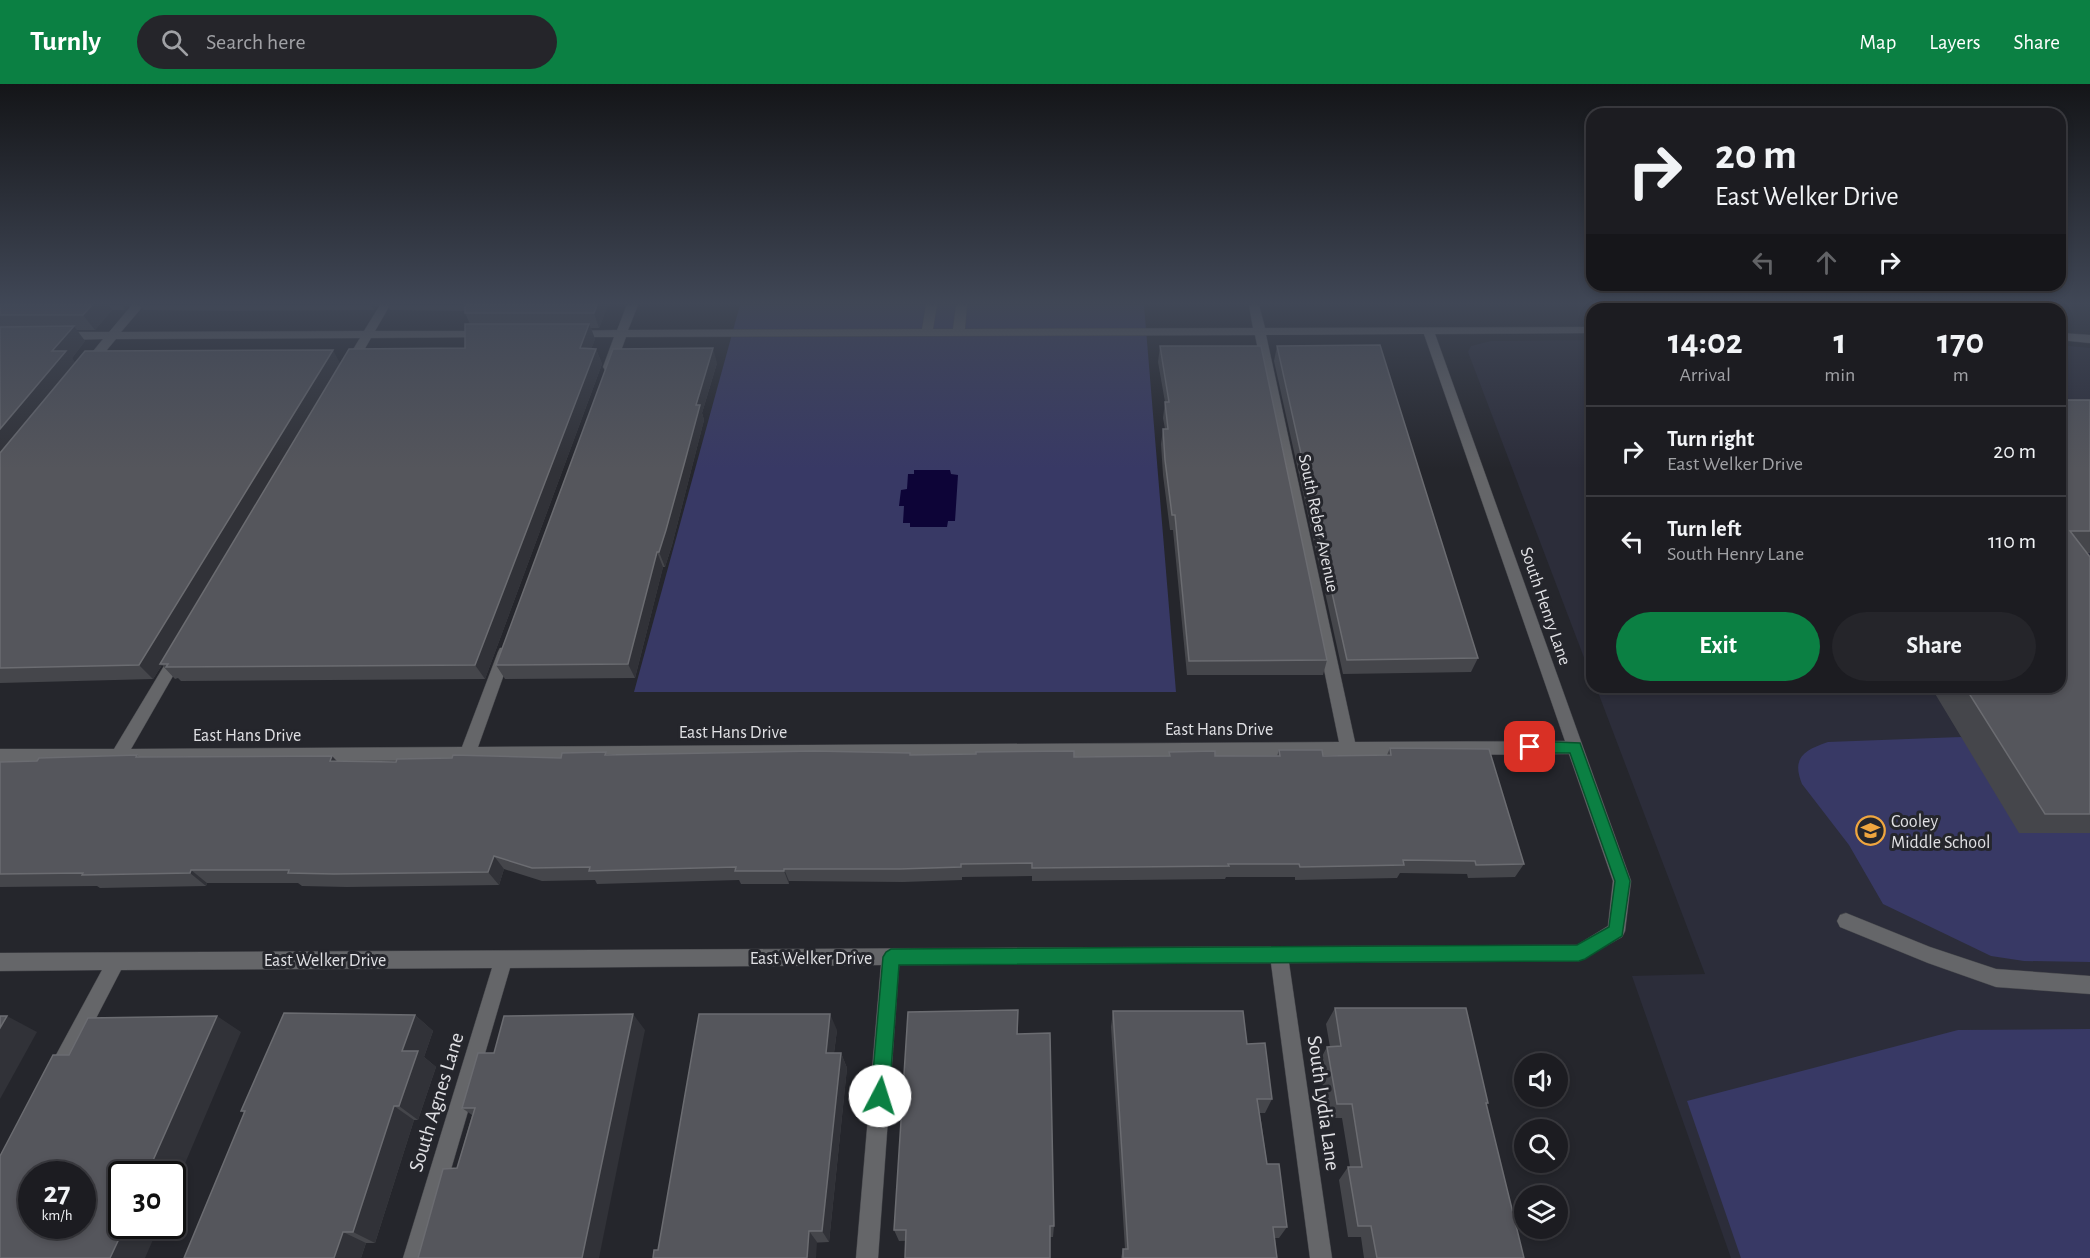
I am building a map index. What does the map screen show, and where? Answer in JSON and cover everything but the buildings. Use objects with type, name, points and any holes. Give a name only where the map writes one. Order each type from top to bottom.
[{"type":"street","points":[[82,372],[92,360]]},
{"type":"street","points":[[343,376],[352,360]]},
{"type":"street","points":[[606,378],[612,360]]},
{"type":"street","name":"South Reber Avenue","points":[[1266,360],[1348,748]]},
{"type":"street","name":"South Henry Lane","points":[[1439,360],[1622,881],[1616,931]]},
{"type":"street","points":[[118,756],[185,643]]},
{"type":"street","points":[[468,753],[509,643]]},
{"type":"street","name":"East Hans Drive","points":[[0,756],[1575,747]]},
{"type":"street","points":[[1846,921],[1928,955],[1996,978],[2090,985]]},
{"type":"street","name":"East Welker Drive","points":[[0,962],[1579,953],[1616,931]]},
{"type":"street","name":"South Lydia Lane","points":[[1278,955],[1322,1258]]},
{"type":"street","points":[[867,1258],[891,957]]},
{"type":"street","name":"South Agnes Lane","points":[[414,1258],[504,959]]},
{"type":"street","points":[[50,1088],[116,961]]},
{"type":"shaded area","points":[[725,360],[1149,360],[1176,692],[634,692]]},
{"type":"shaded area","points":[[1471,360],[1586,360],[1586,663]]},
{"type":"shaded area","name":"Cooley Middle School","points":[[2066,360],[2090,360],[2090,1258],[1731,1258],[1632,976],[1705,974],[1598,693],[2066,693]]},
{"type":"shaded area","points":[[914,470],[950,470],[951,474],[958,475],[955,521],[948,521],[947,527],[910,527],[910,523],[903,523],[904,506],[899,506],[901,490],[907,489],[908,474],[914,474]]},
{"type":"shaded area","points":[[1961,737],[2090,833],[2090,962],[2024,961],[1991,956],[1883,904],[1849,845],[1802,784],[1799,775],[1798,767],[1802,756],[1813,748],[1828,742]]},
{"type":"shaded area","points":[[2090,1029],[2090,1258],[1741,1258],[1687,1101],[1958,1030]]},
{"type":"place","name":"Cooley Middle School","points":[[1870,831]]},
{"type":"route","points":[[880,1096],[891,957],[1579,953],[1616,931],[1622,881],[1575,747],[1530,747]]}]
